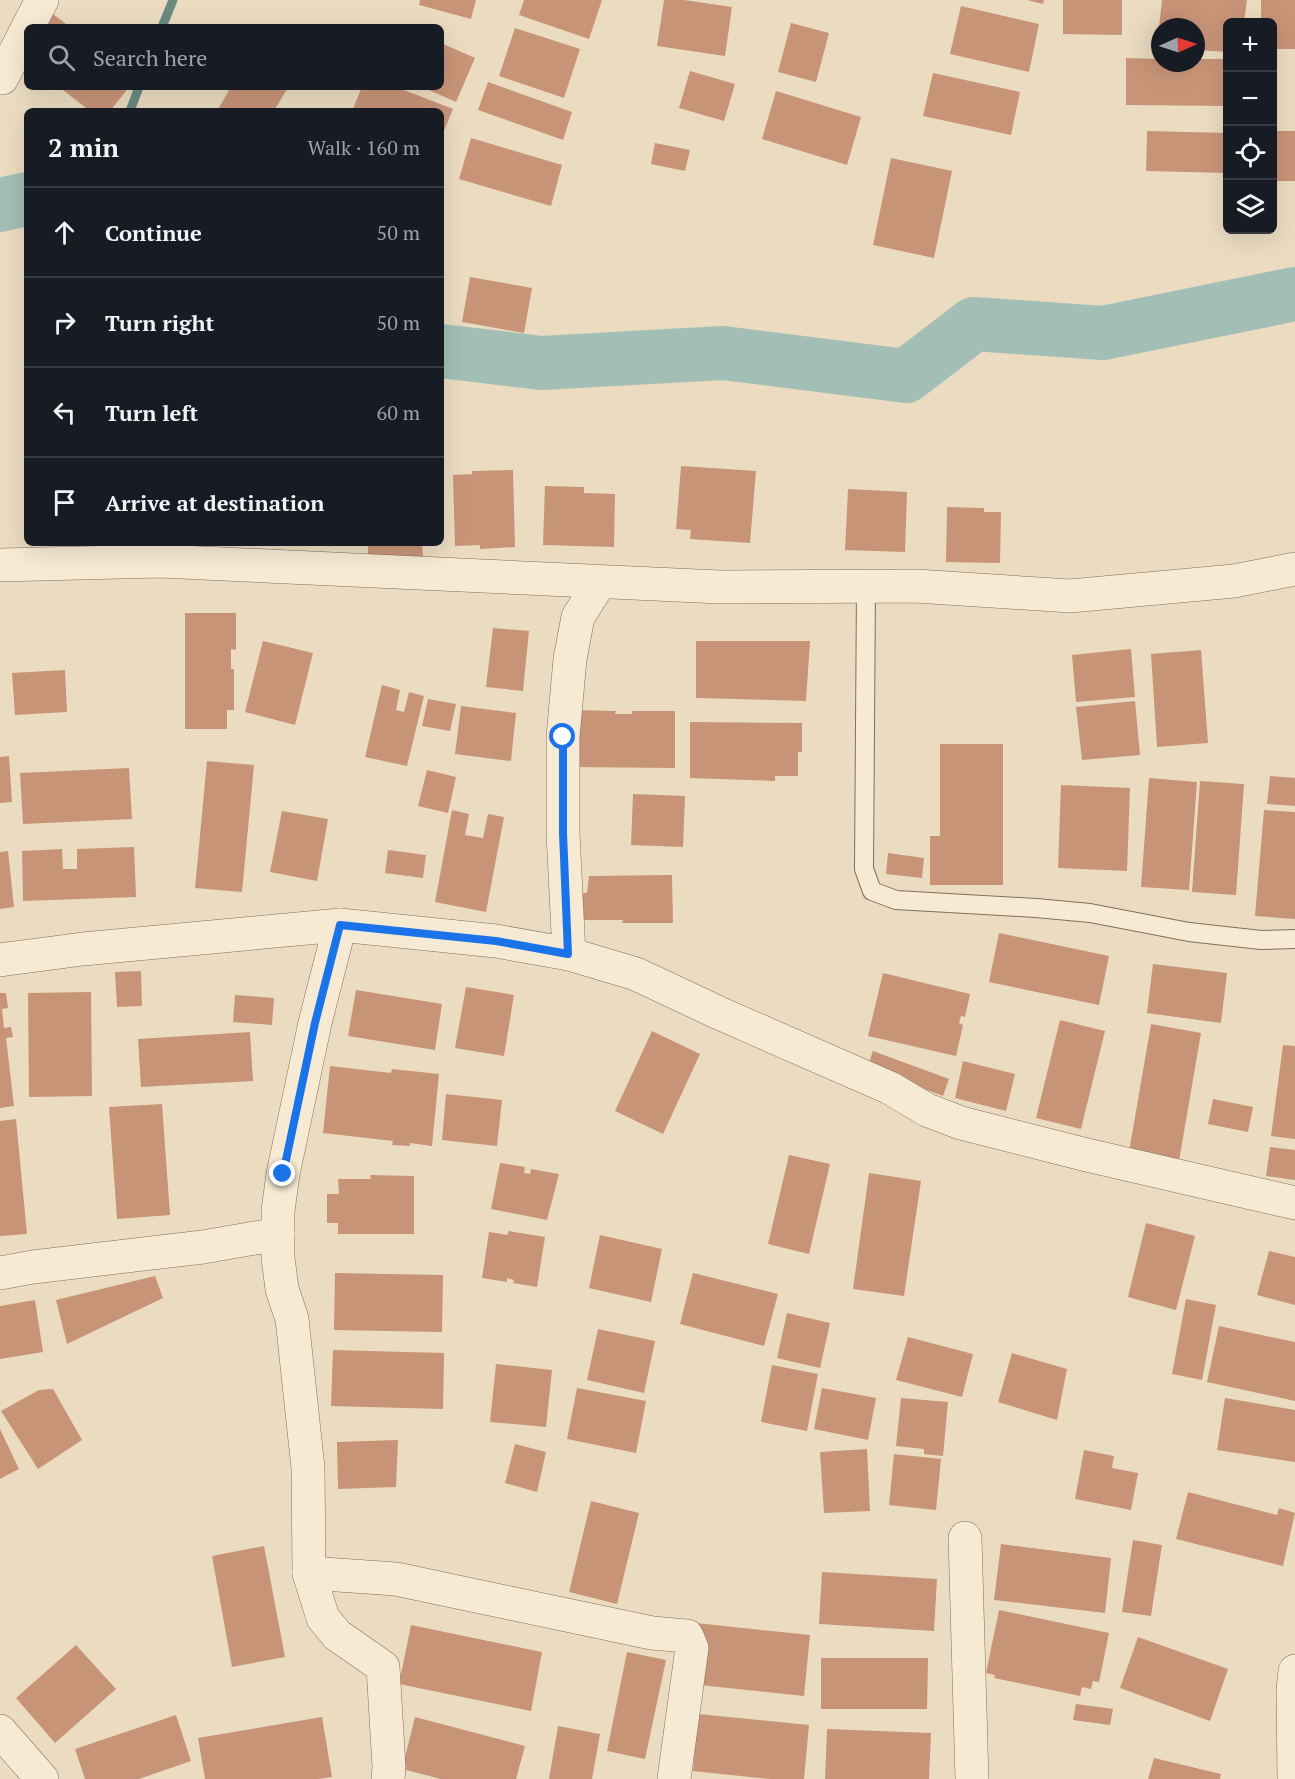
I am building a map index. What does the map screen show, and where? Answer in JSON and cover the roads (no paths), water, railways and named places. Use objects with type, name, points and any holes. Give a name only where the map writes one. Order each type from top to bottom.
[{"type":"street","points":[[30,24],[42,0]]},
{"type":"street","points":[[2,78],[24,36]]},
{"type":"street","points":[[0,565],[160,561],[720,587],[916,586],[1070,596],[1233,581],[1295,569]]},
{"type":"street","points":[[568,954],[563,833],[563,737],[570,659],[578,616],[600,582]]},
{"type":"street","points":[[340,925],[315,1023],[283,1174],[278,1211],[278,1258],[282,1289],[292,1319],[308,1468],[309,1573],[323,1618],[337,1635],[383,1667],[388,1779]]},
{"type":"street","points":[[0,960],[83,949],[340,925],[496,941],[568,954],[636,974],[890,1088],[927,1110],[961,1123],[1295,1203]]},
{"type":"street","points":[[0,1273],[203,1247],[278,1234]]},
{"type":"street","points":[[965,1538],[972,1779]]},
{"type":"street","points":[[309,1573],[396,1579],[652,1633],[687,1636],[692,1648],[674,1779]]},
{"type":"street","points":[[1294,1779],[1293,1690],[1295,1671]]},
{"type":"street","points":[[0,1731],[42,1779]]},
{"type":"lane","points":[[866,586],[864,869],[872,891],[896,900],[1090,913],[1189,932],[1261,939],[1295,939]]},
{"type":"waterway","points":[[163,24],[173,0]]},
{"type":"waterway","points":[[131,108],[138,90]]},
{"type":"waterway","points":[[0,205],[24,200]]},
{"type":"waterway","points":[[444,351],[541,363],[723,353],[906,376],[974,324],[1103,333],[1295,294]]}]
